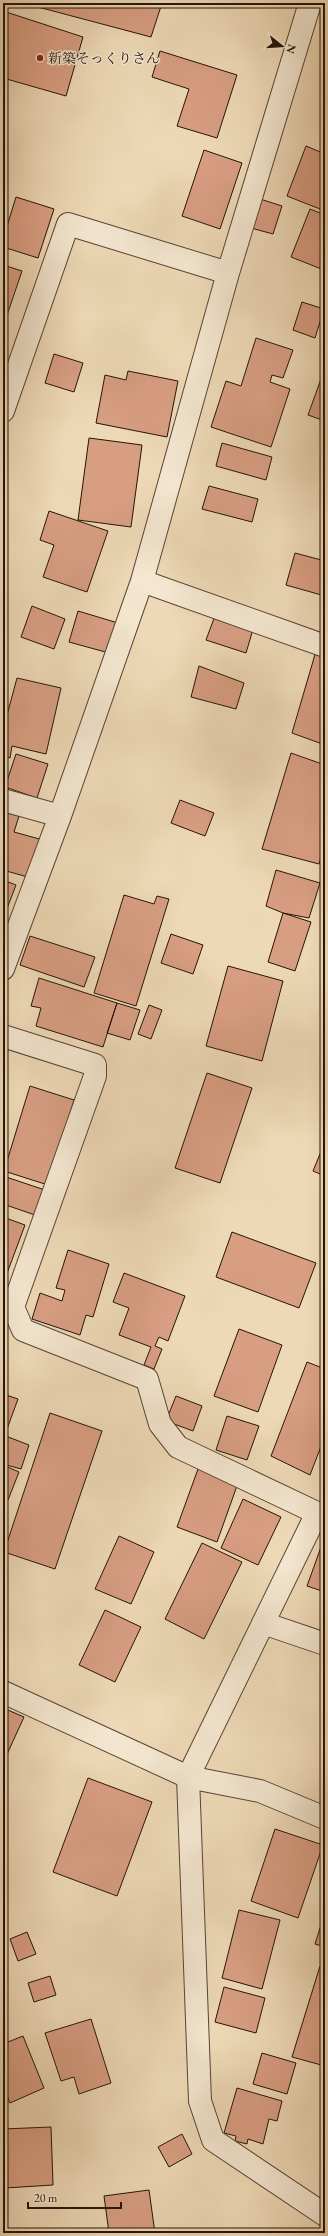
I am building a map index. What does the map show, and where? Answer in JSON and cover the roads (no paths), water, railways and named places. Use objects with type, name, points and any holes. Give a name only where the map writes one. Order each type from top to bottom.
[{"type":"street","points":[[3,969],[60,816],[142,582],[228,273],[310,3]]},
{"type":"street","points":[[3,411],[68,224],[228,273]]},
{"type":"street","points":[[142,582],[325,646]]},
{"type":"street","points":[[3,800],[60,816]]},
{"type":"street","points":[[3,1036],[95,1065],[95,1076],[13,1307],[22,1330],[146,1379],[160,1424],[178,1447],[317,1513],[188,1777],[200,2101],[213,2140],[325,2215]]},
{"type":"street","points":[[263,1623],[325,1644]]},
{"type":"street","points":[[3,1692],[188,1777],[260,1791],[325,1818]]},
{"type":"place","name":"新築そっくりさん","points":[[40,58]]}]
